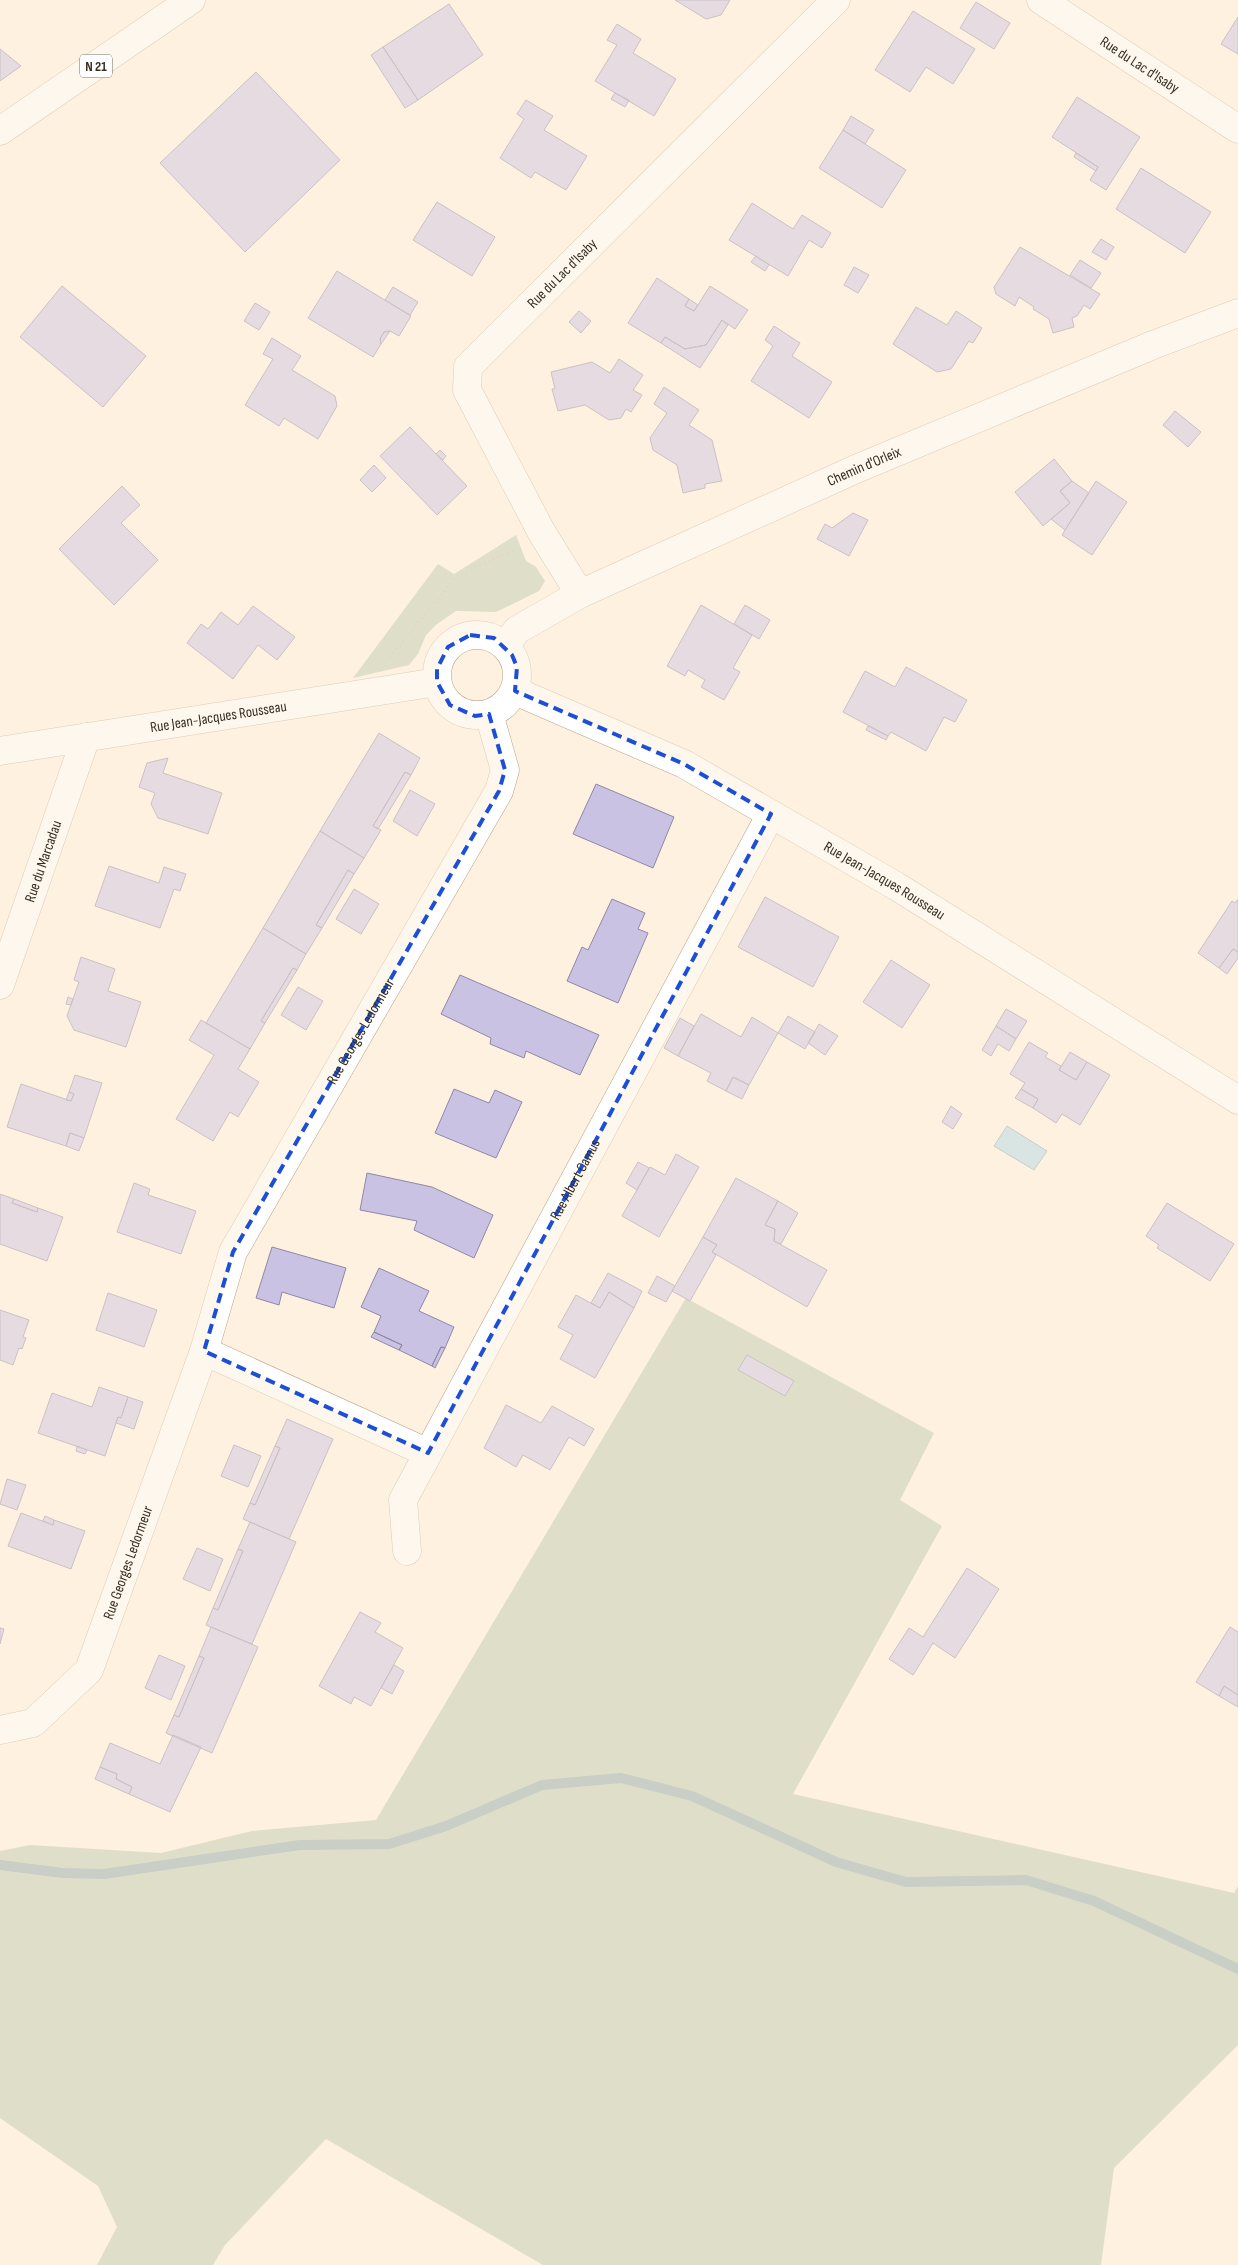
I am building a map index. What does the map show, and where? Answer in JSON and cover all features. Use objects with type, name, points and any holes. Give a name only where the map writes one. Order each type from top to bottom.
[{"type":"street","name":"N 21","points":[[0,131],[191,0]]},
{"type":"street","name":"Rue du Lac d'Isaby","points":[[580,594],[542,534],[467,390],[468,367],[836,0]]},
{"type":"street","name":"Rue du Lac d'Isaby","points":[[1041,0],[1238,129]]},
{"type":"street","name":"Chemin d'Orleix","points":[[504,646],[517,630],[580,594],[856,469],[1236,307]]},
{"type":"street","points":[[470,635],[494,638],[504,646],[512,655],[517,667],[518,679],[515,691],[508,702],[500,709],[489,714],[475,716],[450,706],[442,695],[437,682],[437,669],[441,657],[448,647],[458,639],[470,635]]},
{"type":"street","name":"Rue Jean-Jacques Rousseau","points":[[0,751],[437,682]]},
{"type":"street","name":"Rue Jean-Jacques Rousseau","points":[[515,691],[684,764],[896,886],[1238,1100]]},
{"type":"street","name":"Rue Georges Ledormeur","points":[[0,1730],[33,1723],[89,1670],[204,1351],[233,1252],[499,791],[505,770],[489,714]]},
{"type":"street","name":"Rue du Marcadau","points":[[0,985],[86,737]]},
{"type":"street","name":"Rue Albert Camus","points":[[407,1551],[403,1500],[770,814]]},
{"type":"street","points":[[204,1351],[428,1453]]},
{"type":"path","points":[[358,693],[456,577],[542,534]]},
{"type":"highlighted area","points":[[470,635],[494,638],[512,655],[517,667],[515,691],[684,764],[771,814],[428,1453],[204,1351],[233,1252],[499,791],[505,770],[489,714],[475,716],[450,705],[437,682],[437,669],[448,647]]},
{"type":"green space","points":[[516,535],[526,561],[536,567],[545,581],[539,591],[496,612],[456,611],[437,624],[426,635],[418,654],[409,665],[353,678],[438,564],[454,574]]},
{"type":"green space","points":[[686,1298],[934,1433],[900,1500],[942,1526],[793,1794],[1234,1893],[1238,1886],[1238,2045],[1114,2168],[1101,2265],[543,2265],[326,2139],[225,2245],[213,2265],[97,2265],[117,2227],[98,2186],[0,2118],[0,1851],[30,1845],[161,1853],[252,1831],[376,1820]]},
{"type":"water","points":[[1007,1126],[1047,1151],[1034,1170],[994,1146]]},
{"type":"building","points":[[675,0],[730,0],[721,15],[706,19]]},
{"type":"building","points":[[976,2],[1010,23],[994,49],[960,28]]},
{"type":"building","points":[[449,4],[483,55],[418,100],[383,47]]},
{"type":"building","points":[[913,11],[975,49],[953,84],[926,67],[910,92],[875,70]]},
{"type":"building","points":[[1238,17],[1238,54],[1221,44]]},
{"type":"building","points":[[617,24],[641,39],[633,53],[676,79],[654,116],[595,81],[617,45],[607,40]]},
{"type":"building","points":[[383,47],[418,100],[405,108],[371,55]]},
{"type":"building","points":[[0,49],[21,66],[0,81]]},
{"type":"building","points":[[256,72],[340,160],[245,252],[160,163]]},
{"type":"building","points":[[615,93],[629,100],[625,107],[611,99]]},
{"type":"building","points":[[1077,97],[1140,137],[1106,190],[1090,180],[1098,167],[1052,137]]},
{"type":"building","points":[[526,100],[553,116],[544,130],[587,156],[566,190],[535,172],[531,178],[500,158],[524,119],[517,114]]},
{"type":"building","points":[[851,116],[874,130],[865,144],[843,130]]},
{"type":"building","points":[[843,130],[906,170],[882,208],[819,168]]},
{"type":"building","points":[[1076,153],[1098,167],[1096,171],[1074,157]]},
{"type":"building","points":[[1141,168],[1211,212],[1185,253],[1116,209]]},
{"type":"building","points":[[437,202],[495,237],[472,276],[413,240]]},
{"type":"building","points":[[752,203],[793,229],[802,215],[831,233],[822,248],[809,240],[788,276],[729,240]]},
{"type":"building","points":[[1101,239],[1114,247],[1106,260],[1092,252]]},
{"type":"building","points":[[1020,247],[1100,294],[1090,309],[1084,305],[1077,316],[1072,318],[1074,327],[1053,333],[1049,319],[1033,309],[1034,307],[1019,297],[1015,306],[996,294],[994,287]]},
{"type":"building","points":[[756,256],[769,265],[765,271],[751,262]]},
{"type":"building","points":[[1080,260],[1101,273],[1091,288],[1070,275]]},
{"type":"building","points":[[854,267],[869,275],[858,293],[844,285]]},
{"type":"building","points":[[337,271],[411,316],[399,336],[390,331],[384,332],[380,339],[381,344],[373,357],[308,318]]},
{"type":"building","points":[[657,278],[689,299],[685,306],[694,311],[710,286],[748,310],[735,329],[722,320],[706,345],[685,349],[665,337],[661,343],[628,323]]},
{"type":"building","points":[[62,286],[146,356],[103,407],[20,337]]},
{"type":"building","points":[[393,287],[418,302],[410,315],[385,300]]},
{"type":"building","points":[[689,299],[698,305],[694,311],[685,306]]},
{"type":"building","points":[[255,303],[270,312],[259,330],[244,321]]},
{"type":"building","points":[[916,307],[947,325],[956,311],[982,328],[973,343],[969,341],[951,369],[937,372],[893,344]]},
{"type":"building","points":[[579,311],[591,321],[581,333],[569,322]]},
{"type":"building","points":[[722,320],[728,325],[700,368],[661,343],[665,337],[685,349],[706,345]]},
{"type":"building","points":[[774,326],[800,343],[792,356],[832,382],[809,418],[751,381],[773,346],[765,340]]},
{"type":"building","points":[[390,331],[381,344],[380,339],[384,332]]},
{"type":"building","points":[[272,338],[301,356],[292,370],[335,396],[337,406],[318,439],[284,418],[279,426],[245,405],[273,359],[263,354]]},
{"type":"building","points":[[619,359],[643,375],[633,390],[642,395],[631,412],[626,409],[621,418],[609,420],[585,405],[558,411],[552,389],[555,389],[551,372],[592,362],[610,373]]},
{"type":"building","points":[[664,387],[699,410],[689,425],[712,440],[722,481],[705,484],[705,488],[683,493],[677,465],[653,450],[650,438],[667,413],[654,404]]},
{"type":"building","points":[[1175,411],[1201,432],[1188,447],[1163,425]]},
{"type":"building","points":[[410,427],[467,486],[437,515],[380,456]]},
{"type":"building","points":[[440,450],[446,456],[443,460],[436,454]]},
{"type":"building","points":[[1054,459],[1072,481],[1060,491],[1070,503],[1043,526],[1015,492]]},
{"type":"building","points":[[374,465],[386,478],[372,492],[360,480]]},
{"type":"building","points":[[1072,481],[1089,493],[1065,530],[1051,519],[1070,503],[1060,491]]},
{"type":"building","points":[[1096,481],[1127,502],[1092,555],[1062,535]]},
{"type":"building","points":[[122,486],[140,505],[121,523],[158,560],[114,605],[59,549]]},
{"type":"building","points":[[853,513],[868,520],[849,556],[817,539],[825,524],[832,528]]},
{"type":"building","points":[[701,605],[752,635],[733,668],[740,672],[724,700],[701,687],[705,680],[688,670],[685,676],[667,666]]},
{"type":"building","points":[[745,605],[770,620],[759,639],[734,624]]},
{"type":"building","points":[[253,606],[295,637],[277,660],[258,645],[233,679],[187,643],[201,624],[208,629],[221,612],[238,625]]},
{"type":"building","points":[[906,667],[967,700],[955,722],[944,717],[926,751],[891,732],[888,736],[843,712],[865,671],[895,687]]},
{"type":"building","points":[[868,726],[888,736],[886,740],[866,730]]},
{"type":"building","points":[[379,733],[420,758],[411,775],[405,772],[373,826],[381,830],[364,858],[320,831]]},
{"type":"building","points":[[168,758],[163,773],[222,793],[208,834],[158,818],[151,804],[155,793],[139,787],[147,763]]},
{"type":"building","points":[[405,772],[411,775],[378,829],[373,826]]},
{"type":"building","points":[[596,784],[674,817],[653,868],[573,834]]},
{"type":"building","points":[[410,790],[435,804],[417,836],[393,821]]},
{"type":"building","points":[[320,831],[364,858],[354,874],[348,870],[316,925],[322,928],[306,954],[263,928]]},
{"type":"building","points":[[109,866],[159,883],[164,867],[186,874],[180,891],[174,889],[160,928],[95,906]]},
{"type":"building","points":[[348,870],[354,874],[322,928],[316,925]]},
{"type":"building","points":[[354,889],[379,904],[361,934],[336,919]]},
{"type":"building","points":[[765,897],[839,937],[813,987],[738,947]]},
{"type":"building","points":[[612,899],[645,913],[638,929],[648,933],[618,1003],[567,981],[582,947],[588,950]]},
{"type":"building","points":[[1238,899],[1238,952],[1233,949],[1219,968],[1198,953],[1232,901],[1235,903]]},
{"type":"building","points":[[263,928],[306,954],[297,970],[293,968],[261,1021],[265,1023],[250,1049],[206,1023]]},
{"type":"building","points":[[1233,949],[1238,952],[1238,958],[1227,974],[1219,968]]},
{"type":"building","points":[[81,957],[115,969],[108,991],[141,1002],[126,1047],[74,1030],[67,1016],[79,982],[74,980]]},
{"type":"building","points":[[891,960],[930,985],[902,1028],[863,1002]]},
{"type":"building","points":[[293,968],[297,970],[265,1023],[261,1021]]},
{"type":"building","points":[[460,975],[599,1035],[580,1075],[526,1051],[524,1058],[490,1044],[491,1038],[441,1014]]},
{"type":"building","points":[[298,987],[323,1001],[306,1030],[281,1015]]},
{"type":"building","points":[[68,997],[73,999],[71,1005],[66,1004]]},
{"type":"building","points":[[1006,1009],[1027,1021],[1016,1039],[996,1026]]},
{"type":"building","points":[[701,1014],[741,1037],[752,1017],[778,1033],[749,1085],[733,1077],[726,1091],[707,1081],[711,1073],[678,1056]]},
{"type":"building","points":[[788,1016],[815,1032],[805,1049],[778,1033]]},
{"type":"building","points":[[680,1018],[694,1026],[678,1056],[664,1048]]},
{"type":"building","points":[[201,1020],[250,1049],[238,1069],[259,1082],[238,1117],[230,1112],[213,1141],[176,1119],[214,1055],[189,1040]]},
{"type":"building","points":[[819,1024],[838,1036],[825,1055],[808,1043]]},
{"type":"building","points":[[996,1026],[1016,1039],[1009,1051],[998,1044],[991,1056],[982,1050]]},
{"type":"building","points":[[1029,1042],[1048,1053],[1045,1057],[1061,1066],[1059,1070],[1076,1080],[1087,1062],[1110,1075],[1080,1125],[1062,1114],[1056,1123],[1033,1108],[1038,1099],[1021,1089],[1025,1083],[1010,1074]]},
{"type":"building","points":[[1070,1052],[1087,1062],[1076,1080],[1059,1070]]},
{"type":"building","points":[[75,1075],[102,1083],[84,1138],[70,1133],[66,1146],[7,1127],[21,1084],[71,1101],[74,1094],[69,1092]]},
{"type":"building","points":[[733,1077],[749,1085],[742,1099],[726,1091]]},
{"type":"building","points":[[454,1089],[489,1103],[495,1090],[522,1102],[496,1158],[435,1133]]},
{"type":"building","points":[[1021,1089],[1038,1099],[1033,1108],[1015,1098]]},
{"type":"building","points":[[69,1092],[74,1094],[71,1101],[66,1100]]},
{"type":"building","points":[[951,1106],[962,1114],[953,1129],[942,1122]]},
{"type":"building","points":[[70,1133],[84,1138],[79,1151],[66,1146]]},
{"type":"building","points":[[676,1154],[699,1167],[659,1237],[622,1216],[650,1167],[665,1175]]},
{"type":"building","points":[[638,1162],[649,1168],[637,1190],[626,1183]]},
{"type":"building","points":[[367,1173],[432,1187],[493,1215],[474,1258],[414,1230],[417,1221],[360,1210]]},
{"type":"building","points":[[736,1178],[778,1201],[765,1225],[775,1229],[774,1241],[827,1270],[807,1307],[712,1252],[717,1245],[703,1237]]},
{"type":"building","points":[[134,1183],[150,1189],[148,1195],[196,1211],[181,1254],[117,1232]]},
{"type":"building","points":[[0,1194],[14,1199],[12,1203],[37,1212],[38,1208],[63,1217],[47,1261],[0,1244]]},
{"type":"building","points":[[14,1199],[38,1208],[37,1212],[12,1203]]},
{"type":"building","points":[[778,1201],[798,1213],[781,1244],[774,1241],[775,1229],[765,1225]]},
{"type":"building","points":[[1167,1203],[1234,1244],[1210,1281],[1157,1248],[1159,1245],[1146,1236]]},
{"type":"building","points":[[703,1237],[717,1245],[712,1252],[716,1255],[690,1301],[672,1291]]},
{"type":"building","points":[[272,1247],[346,1268],[334,1308],[282,1292],[279,1305],[256,1298]]},
{"type":"building","points":[[379,1268],[429,1291],[419,1311],[454,1327],[445,1348],[441,1347],[432,1366],[399,1350],[402,1345],[374,1332],[381,1316],[361,1307]]},
{"type":"building","points":[[608,1273],[642,1291],[634,1308],[609,1292],[600,1308],[591,1303]]},
{"type":"building","points":[[657,1276],[675,1286],[666,1302],[648,1293]]},
{"type":"building","points":[[609,1292],[634,1308],[595,1378],[560,1359],[573,1335],[558,1327],[576,1295],[600,1308]]},
{"type":"building","points":[[108,1293],[157,1310],[144,1347],[96,1330]]},
{"type":"building","points":[[0,1310],[29,1320],[23,1337],[26,1338],[22,1349],[19,1348],[13,1365],[0,1360]]},
{"type":"building","points":[[374,1332],[402,1345],[399,1350],[371,1337]]},
{"type":"building","points":[[441,1347],[445,1348],[435,1368],[432,1366]]},
{"type":"building","points":[[747,1355],[794,1381],[785,1396],[738,1370]]},
{"type":"building","points":[[99,1387],[128,1397],[121,1418],[118,1417],[105,1456],[38,1433],[52,1393],[92,1407]]},
{"type":"building","points":[[128,1397],[143,1402],[134,1429],[116,1423],[118,1417],[121,1418]]},
{"type":"building","points":[[506,1405],[541,1423],[552,1406],[594,1429],[584,1446],[569,1437],[550,1470],[523,1455],[516,1467],[484,1448]]},
{"type":"building","points":[[287,1419],[333,1439],[289,1539],[243,1519],[250,1503],[255,1505],[280,1448],[275,1446]]},
{"type":"building","points":[[234,1445],[261,1456],[248,1487],[221,1476]]},
{"type":"building","points":[[77,1446],[87,1450],[85,1454],[76,1451]]},
{"type":"building","points":[[275,1446],[280,1448],[255,1505],[250,1503]]},
{"type":"building","points":[[7,1479],[26,1485],[17,1510],[0,1504]]},
{"type":"building","points":[[21,1513],[53,1525],[54,1520],[85,1531],[71,1569],[8,1546]]},
{"type":"building","points":[[45,1516],[54,1520],[53,1525],[43,1521]]},
{"type":"building","points":[[250,1522],[296,1542],[252,1644],[206,1625],[213,1608],[218,1610],[243,1551],[238,1549]]},
{"type":"building","points":[[197,1548],[223,1559],[210,1591],[183,1579]]},
{"type":"building","points":[[238,1549],[243,1551],[218,1610],[213,1608]]},
{"type":"building","points":[[967,1568],[999,1589],[955,1658],[933,1643],[913,1675],[889,1659],[909,1628],[923,1637]]},
{"type":"building","points":[[360,1612],[381,1623],[375,1632],[403,1648],[371,1706],[354,1697],[351,1704],[319,1686]]},
{"type":"building","points":[[211,1627],[258,1647],[212,1753],[166,1733],[174,1715],[179,1717],[204,1658],[199,1656]]},
{"type":"building","points":[[1230,1627],[1238,1632],[1238,1695],[1224,1686],[1219,1696],[1196,1682]]},
{"type":"building","points":[[0,1628],[4,1629],[0,1644]]},
{"type":"building","points":[[159,1655],[185,1666],[171,1700],[145,1688]]},
{"type":"building","points":[[199,1656],[204,1658],[179,1717],[174,1715]]},
{"type":"building","points":[[394,1665],[404,1671],[392,1694],[381,1688]]},
{"type":"building","points":[[1224,1686],[1238,1695],[1238,1707],[1219,1696]]},
{"type":"building","points":[[173,1735],[201,1747],[170,1812],[129,1794],[132,1787],[116,1779],[117,1774],[100,1767],[110,1743],[160,1764]]},
{"type":"building","points":[[100,1767],[117,1774],[116,1779],[132,1787],[129,1794],[95,1779]]},
{"type":"waterway","points":[[0,1865],[63,1873],[104,1874],[300,1845],[389,1844],[446,1826],[542,1785],[621,1778],[692,1796],[836,1862],[906,1882],[1026,1880],[1094,1901],[1238,1969]]}]
